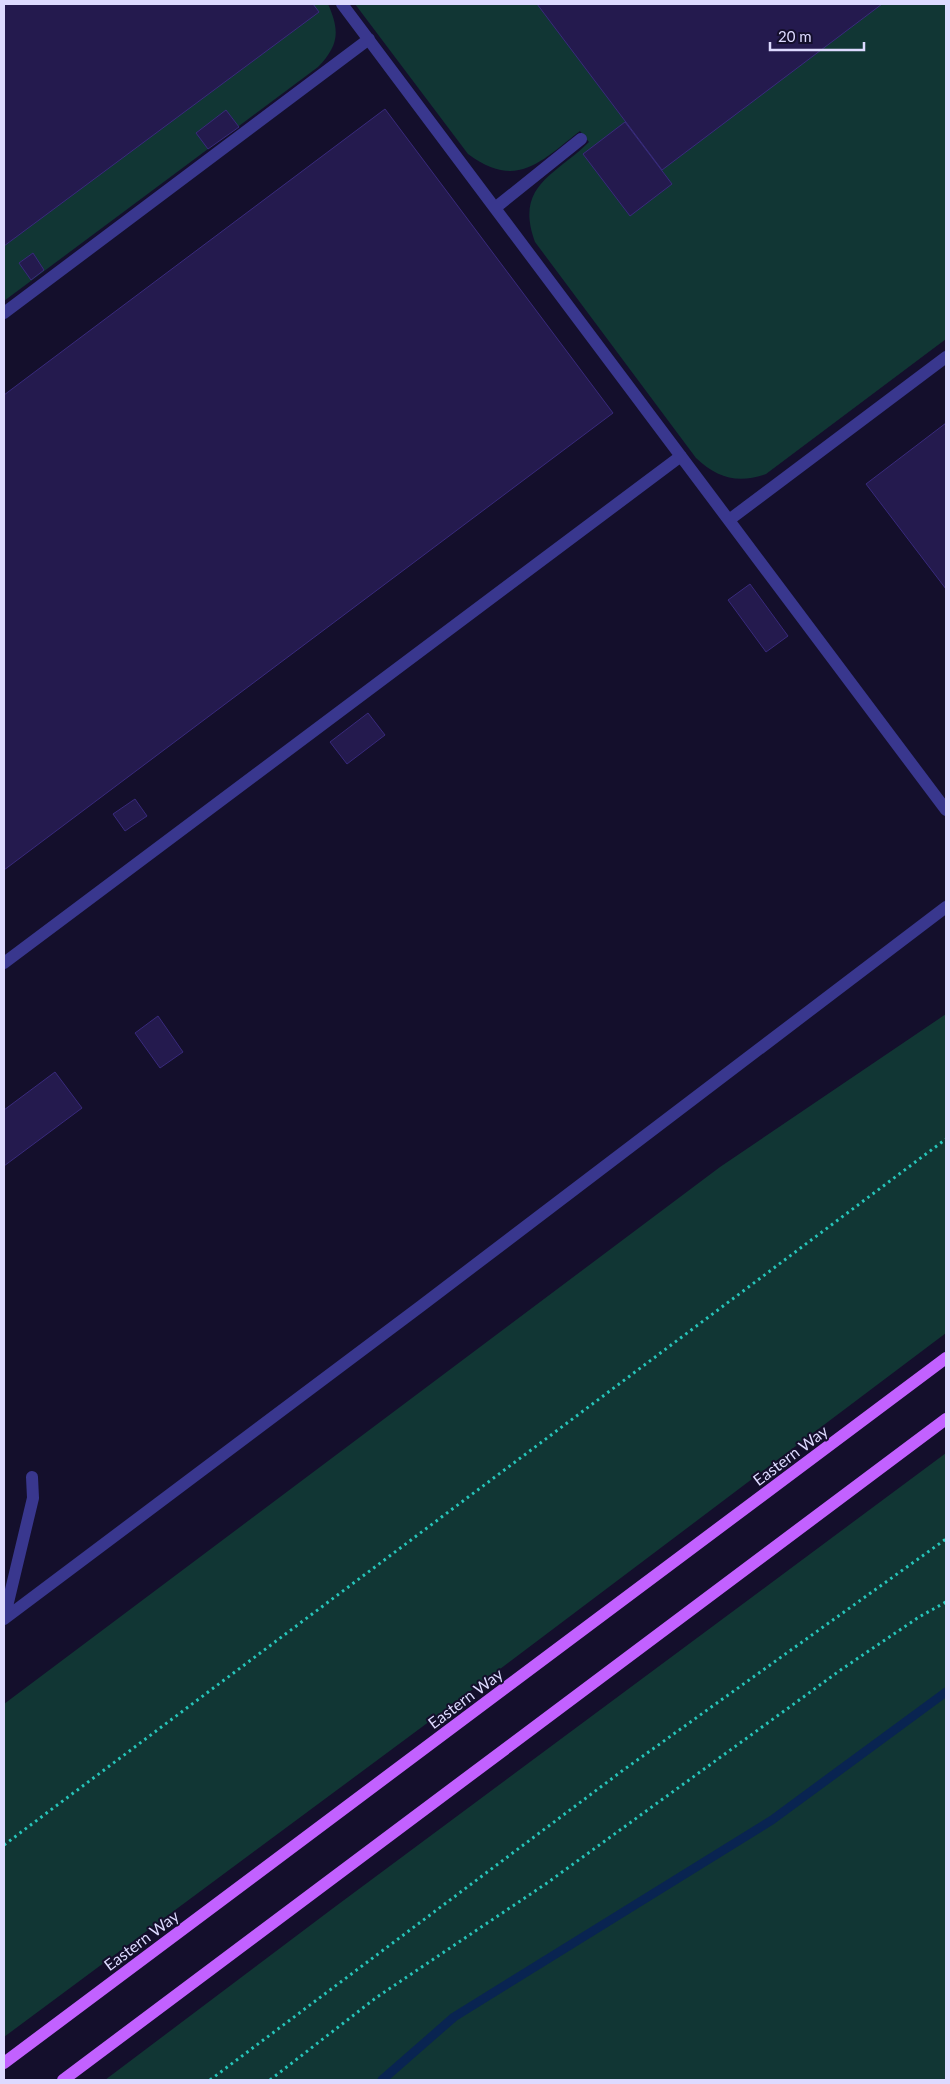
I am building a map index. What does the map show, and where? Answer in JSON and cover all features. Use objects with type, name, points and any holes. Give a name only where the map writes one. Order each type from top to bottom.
[{"type":"main road","name":"Eastern Way","points":[[4,2063],[946,1358]]},
{"type":"main road","points":[[63,2080],[946,1419]]},
{"type":"lane","points":[[342,4],[946,810]]},
{"type":"lane","points":[[4,313],[368,39]]},
{"type":"lane","points":[[495,208],[582,139]]},
{"type":"lane","points":[[729,520],[946,357]]},
{"type":"lane","points":[[4,963],[681,456]]},
{"type":"lane","points":[[4,1619],[414,1312],[946,907]]},
{"type":"lane","points":[[4,1619],[33,1498],[32,1477]]},
{"type":"path","points":[[4,1845],[946,1139]]},
{"type":"path","points":[[210,2080],[622,1770],[946,1539]]},
{"type":"path","points":[[270,2080],[377,1997],[547,1883],[842,1669],[919,1617],[946,1602]]},
{"type":"green space","points":[[4,4],[328,4],[336,30],[334,45],[318,67],[4,301]]},
{"type":"green space","points":[[355,4],[946,4],[946,339],[766,474],[746,479],[737,479],[712,470],[696,458],[535,242],[530,223],[530,207],[534,194],[552,173],[589,142],[580,131],[553,153],[527,168],[514,171],[501,170],[485,165],[468,154]]},
{"type":"green space","points":[[946,1014],[946,1333],[488,1678],[4,2037],[4,1704],[720,1167]]},
{"type":"green space","points":[[946,1453],[946,2080],[105,2080],[332,1909]]},
{"type":"building","points":[[4,4],[313,4],[319,12],[4,246]]},
{"type":"building","points":[[537,4],[882,4],[662,170]]},
{"type":"building","points":[[385,109],[613,413],[4,870],[4,395]]},
{"type":"building","points":[[226,110],[239,127],[208,149],[196,133]]},
{"type":"building","points":[[625,122],[672,184],[630,216],[583,154]]},
{"type":"building","points":[[33,253],[44,270],[31,280],[19,263]]},
{"type":"building","points":[[946,423],[946,589],[866,484]]},
{"type":"building","points":[[750,584],[788,636],[766,652],[728,600]]},
{"type":"building","points":[[368,713],[385,735],[347,764],[330,742]]},
{"type":"building","points":[[135,799],[147,816],[125,831],[113,814]]},
{"type":"building","points":[[158,1016],[183,1052],[160,1068],[135,1033]]},
{"type":"building","points":[[55,1072],[82,1108],[4,1166],[4,1110]]},
{"type":"waterway","points":[[382,2080],[454,2017],[772,1820],[946,1692]]}]
